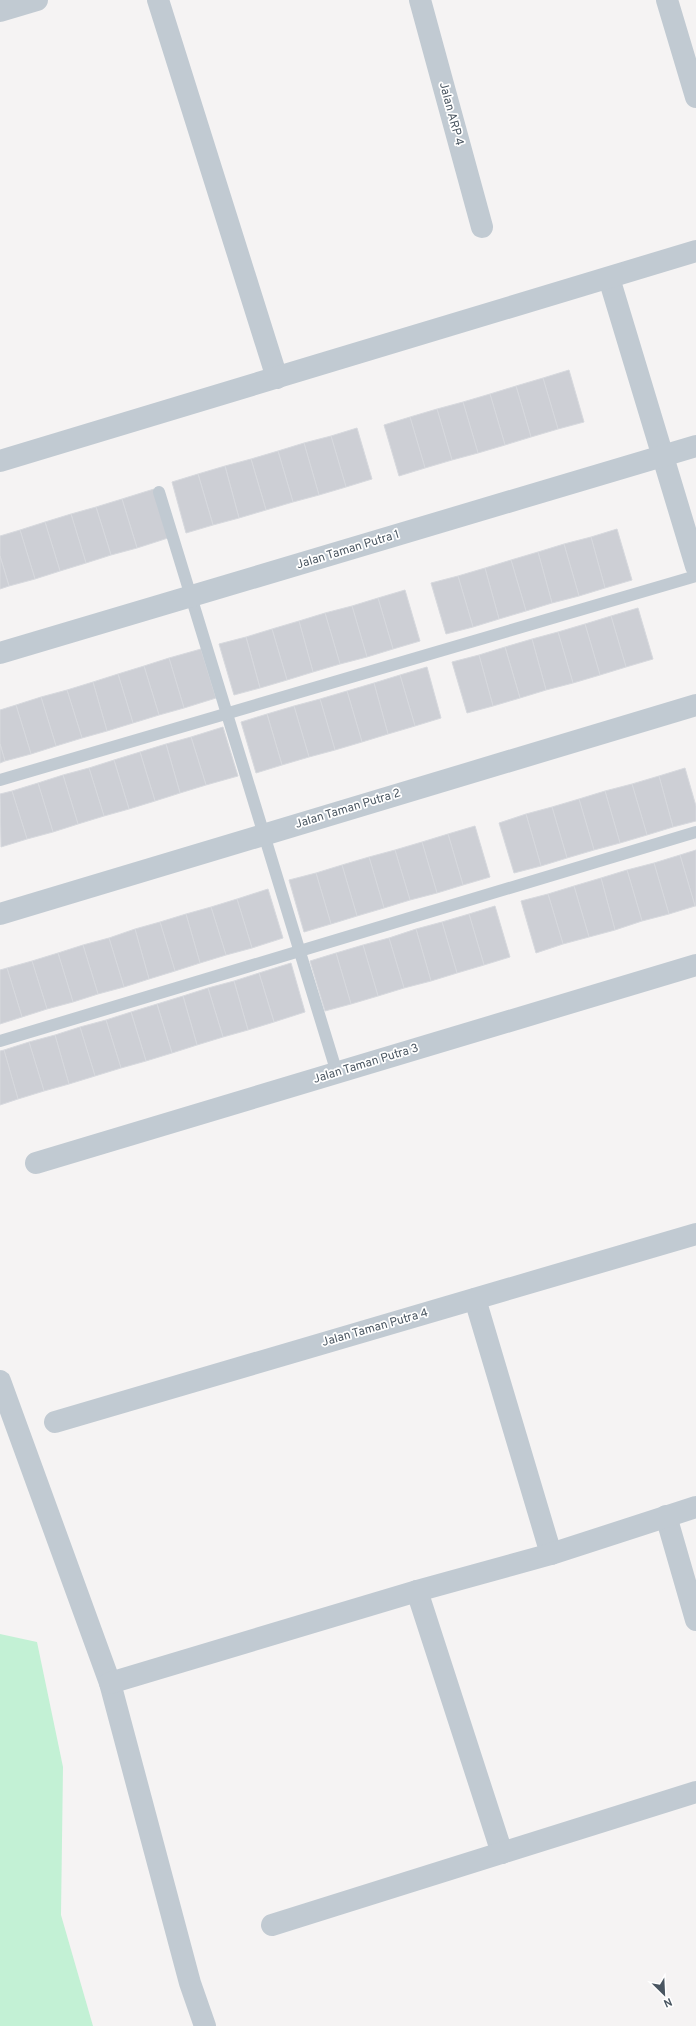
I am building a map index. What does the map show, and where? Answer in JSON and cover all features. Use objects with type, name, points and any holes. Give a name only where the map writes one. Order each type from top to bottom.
[{"type":"street","points":[[0,11],[37,0]]},
{"type":"street","points":[[158,0],[277,378]]},
{"type":"street","name":"Jalan ARP 4","points":[[420,0],[482,227]]},
{"type":"street","points":[[667,0],[696,97]]},
{"type":"street","points":[[0,461],[696,251]]},
{"type":"street","points":[[609,278],[696,566]]},
{"type":"street","name":"Jalan Taman Putra 1","points":[[0,653],[696,446]]},
{"type":"street","name":"Jalan Taman Putra 2","points":[[0,914],[696,705]]},
{"type":"street","name":"Jalan Taman Putra 3","points":[[36,1163],[696,965]]},
{"type":"street","name":"Jalan Taman Putra 4","points":[[55,1422],[696,1234]]},
{"type":"street","points":[[475,1299],[551,1554]]},
{"type":"street","points":[[0,1381],[110,1683],[190,1983],[205,2026]]},
{"type":"street","points":[[110,1683],[417,1591],[551,1554],[696,1507]]},
{"type":"street","points":[[666,1516],[696,1620]]},
{"type":"street","points":[[417,1591],[502,1853]]},
{"type":"street","points":[[272,1926],[696,1792]]},
{"type":"lane","points":[[159,492],[337,1073]]},
{"type":"lane","points":[[0,780],[696,576]]},
{"type":"lane","points":[[0,1041],[696,832]]},
{"type":"green space","points":[[0,1634],[37,1642],[63,1767],[61,1915],[93,2026],[0,2026]]},
{"type":"building","points":[[569,370],[584,422],[558,429],[543,378]]},
{"type":"building","points":[[543,378],[558,429],[531,437],[516,386]]},
{"type":"building","points":[[516,386],[531,437],[505,445],[490,394]]},
{"type":"building","points":[[490,394],[505,445],[478,453],[463,402]]},
{"type":"building","points":[[463,402],[478,453],[452,460],[437,409]]},
{"type":"building","points":[[437,409],[452,460],[425,468],[410,417]]},
{"type":"building","points":[[410,417],[425,468],[399,476],[384,425]]},
{"type":"building","points":[[357,428],[372,479],[346,487],[331,436]]},
{"type":"building","points":[[331,436],[346,487],[319,495],[304,443]]},
{"type":"building","points":[[304,443],[319,495],[293,502],[278,451]]},
{"type":"building","points":[[278,451],[293,502],[266,510],[251,459]]},
{"type":"building","points":[[251,459],[266,510],[239,518],[225,466]]},
{"type":"building","points":[[225,466],[239,518],[213,525],[198,474]]},
{"type":"building","points":[[198,474],[213,525],[186,533],[172,482]]},
{"type":"building","points":[[154,489],[168,538],[137,548],[122,499]]},
{"type":"building","points":[[122,499],[137,548],[111,555],[96,507]]},
{"type":"building","points":[[96,507],[111,555],[86,563],[71,514]]},
{"type":"building","points":[[71,514],[86,563],[60,571],[45,522]]},
{"type":"building","points":[[45,522],[60,571],[35,579],[20,530]]},
{"type":"building","points":[[617,529],[632,580],[605,588],[591,537]]},
{"type":"building","points":[[20,530],[35,579],[9,586],[0,556],[0,536]]},
{"type":"building","points":[[591,537],[605,588],[579,596],[564,544]]},
{"type":"building","points":[[564,544],[579,596],[552,603],[538,552]]},
{"type":"building","points":[[538,552],[552,603],[526,611],[511,560]]},
{"type":"building","points":[[0,556],[9,586],[0,589]]},
{"type":"building","points":[[511,560],[526,611],[499,619],[485,568]]},
{"type":"building","points":[[485,568],[499,619],[473,627],[458,576]]},
{"type":"building","points":[[458,576],[473,627],[446,634],[431,583]]},
{"type":"building","points":[[405,590],[420,641],[393,649],[378,598]]},
{"type":"building","points":[[378,598],[393,649],[367,657],[352,606]]},
{"type":"building","points":[[352,606],[367,657],[340,664],[325,613]]},
{"type":"building","points":[[638,608],[653,659],[626,667],[611,616]]},
{"type":"building","points":[[325,613],[340,664],[313,672],[299,621]]},
{"type":"building","points":[[611,616],[626,667],[600,675],[585,624]]},
{"type":"building","points":[[299,621],[313,672],[287,680],[272,629]]},
{"type":"building","points":[[585,624],[600,675],[573,683],[558,632]]},
{"type":"building","points":[[272,629],[287,680],[260,688],[246,637]]},
{"type":"building","points":[[558,632],[573,683],[546,690],[532,639]]},
{"type":"building","points":[[246,637],[260,688],[234,695],[219,644]]},
{"type":"building","points":[[532,639],[546,690],[520,698],[505,647]]},
{"type":"building","points":[[505,647],[520,698],[493,706],[479,655]]},
{"type":"building","points":[[201,649],[216,698],[184,708],[169,658]]},
{"type":"building","points":[[479,655],[493,706],[467,713],[452,662]]},
{"type":"building","points":[[169,658],[184,708],[159,715],[144,666]]},
{"type":"building","points":[[144,666],[159,715],[133,723],[118,674]]},
{"type":"building","points":[[427,667],[441,718],[415,726],[400,675]]},
{"type":"building","points":[[118,674],[133,723],[107,731],[93,682]]},
{"type":"building","points":[[400,675],[415,726],[388,734],[374,683]]},
{"type":"building","points":[[93,682],[107,731],[82,738],[67,690]]},
{"type":"building","points":[[374,683],[388,734],[362,742],[347,691]]},
{"type":"building","points":[[67,690],[82,738],[56,746],[41,697]]},
{"type":"building","points":[[347,691],[362,742],[335,750],[320,699]]},
{"type":"building","points":[[41,697],[56,746],[31,754],[16,705]]},
{"type":"building","points":[[320,699],[335,750],[309,757],[294,706]]},
{"type":"building","points":[[16,705],[31,754],[5,761],[0,744],[0,710]]},
{"type":"building","points":[[294,706],[309,757],[282,765],[267,714]]},
{"type":"building","points":[[267,714],[282,765],[256,773],[241,722]]},
{"type":"building","points":[[223,727],[238,776],[206,785],[191,737]]},
{"type":"building","points":[[191,737],[206,785],[180,793],[166,744]]},
{"type":"building","points":[[0,744],[5,761],[0,763]]},
{"type":"building","points":[[166,744],[180,793],[155,801],[140,752]]},
{"type":"building","points":[[140,752],[155,801],[129,809],[114,760]]},
{"type":"building","points":[[114,760],[129,809],[104,816],[89,768]]},
{"type":"building","points":[[89,768],[104,816],[78,824],[63,775]]},
{"type":"building","points":[[685,768],[696,806],[696,821],[673,827],[659,776]]},
{"type":"building","points":[[63,775],[78,824],[53,832],[38,783]]},
{"type":"building","points":[[659,776],[673,827],[647,835],[632,784]]},
{"type":"building","points":[[38,783],[53,832],[27,839],[12,791]]},
{"type":"building","points":[[632,784],[647,835],[620,843],[605,791]]},
{"type":"building","points":[[12,791],[27,839],[1,847],[0,794]]},
{"type":"building","points":[[605,791],[620,843],[594,850],[579,799]]},
{"type":"building","points":[[579,799],[594,850],[567,858],[552,807]]},
{"type":"building","points":[[552,807],[567,858],[541,866],[526,814]]},
{"type":"building","points":[[526,814],[541,866],[514,873],[499,823]]},
{"type":"building","points":[[475,826],[490,877],[463,885],[448,834]]},
{"type":"building","points":[[448,834],[463,885],[437,893],[422,842]]},
{"type":"building","points":[[422,842],[437,893],[410,900],[395,850]]},
{"type":"building","points":[[395,850],[410,900],[384,908],[369,857]]},
{"type":"building","points":[[696,850],[696,906],[695,906],[680,855]]},
{"type":"building","points":[[680,855],[695,906],[669,914],[654,863]]},
{"type":"building","points":[[369,857],[384,908],[357,916],[342,865]]},
{"type":"building","points":[[654,863],[669,914],[642,921],[627,870]]},
{"type":"building","points":[[342,865],[357,916],[331,924],[316,873]]},
{"type":"building","points":[[627,870],[642,921],[615,930],[601,878]]},
{"type":"building","points":[[316,873],[331,924],[304,932],[289,880]]},
{"type":"building","points":[[601,878],[615,930],[589,937],[574,886]]},
{"type":"building","points":[[574,886],[589,937],[563,944],[548,894]]},
{"type":"building","points":[[268,889],[283,938],[252,948],[237,899]]},
{"type":"building","points":[[548,894],[563,944],[536,953],[521,901]]},
{"type":"building","points":[[237,899],[252,948],[226,955],[211,907]]},
{"type":"building","points":[[495,906],[510,957],[484,965],[469,914]]},
{"type":"building","points":[[211,907],[226,955],[200,963],[186,914]]},
{"type":"building","points":[[186,914],[200,963],[175,971],[160,922]]},
{"type":"building","points":[[469,914],[484,965],[457,973],[442,922]]},
{"type":"building","points":[[160,922],[175,971],[149,979],[135,929]]},
{"type":"building","points":[[442,922],[457,973],[431,981],[416,929]]},
{"type":"building","points":[[135,929],[149,979],[124,987],[109,938]]},
{"type":"building","points":[[416,929],[431,981],[404,988],[389,938]]},
{"type":"building","points":[[109,938],[124,987],[98,994],[83,945]]},
{"type":"building","points":[[389,938],[404,988],[378,996],[363,945]]},
{"type":"building","points":[[83,945],[98,994],[73,1002],[58,953]]},
{"type":"building","points":[[363,945],[378,996],[351,1004],[336,953]]},
{"type":"building","points":[[58,953],[73,1002],[47,1009],[32,961]]},
{"type":"building","points":[[336,953],[351,1004],[325,1011],[310,961]]},
{"type":"building","points":[[32,961],[47,1009],[22,1017],[7,968]]},
{"type":"building","points":[[291,963],[305,1012],[274,1022],[259,973]]},
{"type":"building","points":[[7,968],[22,1017],[0,1024],[0,970]]},
{"type":"building","points":[[259,973],[274,1022],[248,1030],[234,981]]},
{"type":"building","points":[[234,981],[248,1030],[223,1037],[208,988]]},
{"type":"building","points":[[208,988],[223,1037],[197,1045],[183,996]]},
{"type":"building","points":[[183,996],[197,1045],[172,1053],[157,1004]]},
{"type":"building","points":[[157,1004],[172,1053],[146,1061],[131,1012]]},
{"type":"building","points":[[131,1012],[146,1061],[121,1068],[106,1020]]},
{"type":"building","points":[[106,1020],[121,1068],[95,1076],[80,1027]]},
{"type":"building","points":[[80,1027],[95,1076],[69,1084],[55,1035]]},
{"type":"building","points":[[55,1035],[69,1084],[44,1091],[29,1042]]},
{"type":"building","points":[[29,1042],[44,1091],[18,1099],[4,1050]]},
{"type":"building","points":[[4,1050],[18,1099],[0,1105],[0,1051]]}]
